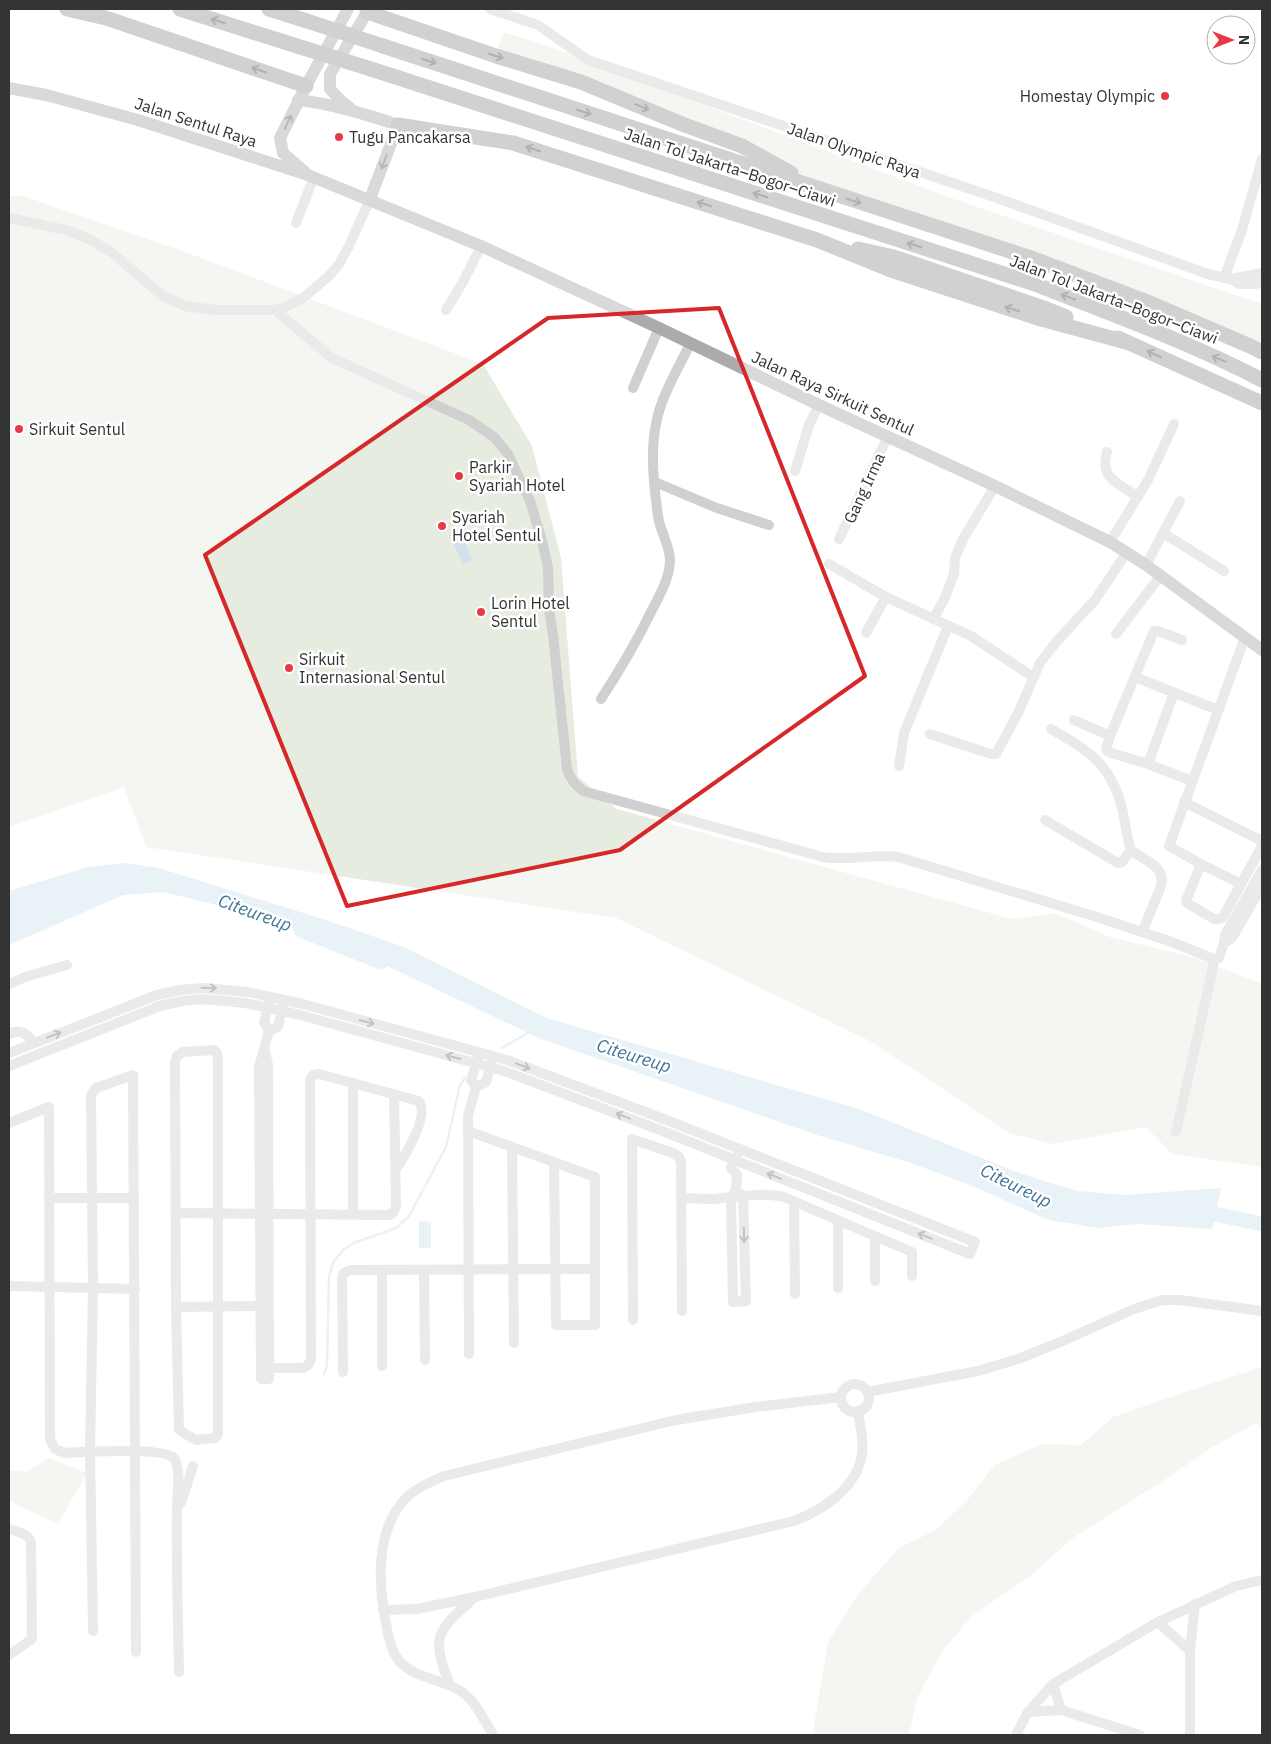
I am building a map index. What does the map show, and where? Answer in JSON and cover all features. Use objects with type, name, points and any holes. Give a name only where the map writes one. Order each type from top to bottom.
[{"type":"highway","points":[[67,9],[106,18],[306,86]]},
{"type":"highway","name":"Jalan Tol Jakarta–Bogor–Ciawi","points":[[180,9],[1034,284],[1234,365],[1262,380]]},
{"type":"highway","name":"Jalan Tol Jakarta–Bogor–Ciawi","points":[[269,9],[1034,259],[1145,301],[1262,352]]},
{"type":"highway","points":[[368,10],[496,56],[581,82],[682,124],[742,146],[824,191]]},
{"type":"highway","points":[[398,124],[513,143],[817,240],[891,270],[1041,319],[1126,342],[1262,403]]},
{"type":"main road","points":[[311,176],[283,152],[280,138],[298,100],[348,9]]},
{"type":"main road","points":[[354,111],[330,89],[330,74],[368,10]]},
{"type":"main road","name":"Jalan Sentul Raya","points":[[9,88],[46,94],[138,120],[311,176],[370,200]]},
{"type":"main road","points":[[298,100],[317,102],[398,124],[370,200]]},
{"type":"main road","name":"Jalan Raya Sirkuit Sentul","points":[[370,200],[481,246],[659,328],[1110,542],[1146,565],[1262,650]]},
{"type":"street","name":"Jalan Olympic Raya","points":[[490,9],[538,25],[588,60],[867,153],[1208,274],[1227,278],[1239,284],[1260,285]]},
{"type":"street","points":[[1227,278],[1262,159]]},
{"type":"street","points":[[296,222],[311,176]]},
{"type":"street","points":[[9,218],[66,230],[89,239],[111,252],[162,296],[185,306],[215,310],[275,310],[303,298],[340,264],[370,200]]},
{"type":"street","points":[[446,310],[481,246]]},
{"type":"street","name":"Jalan Olympic Raya","points":[[1227,278],[1262,272]]},
{"type":"street","points":[[275,310],[332,358],[469,420],[494,437],[508,454],[530,501],[542,540],[548,567],[549,609],[554,635],[567,769],[575,784],[583,790],[823,856],[844,858],[898,857],[1142,932],[1214,958],[1218,958],[1225,935],[1262,870]]},
{"type":"street","points":[[632,388],[659,328]]},
{"type":"street","points":[[601,699],[629,656],[663,589],[668,571],[669,552],[659,522],[655,482],[654,450],[656,423],[671,384],[690,344]]},
{"type":"street","points":[[795,471],[809,425],[819,405]]},
{"type":"street","points":[[1110,542],[1154,468],[1174,424]]},
{"type":"street","name":"Gang Irma","points":[[839,539],[888,436]]},
{"type":"street","points":[[1106,452],[1104,460],[1106,472],[1138,497]]},
{"type":"street","points":[[655,482],[717,508],[769,525]]},
{"type":"street","points":[[933,619],[944,600],[954,574],[955,558],[963,539],[995,486]]},
{"type":"street","points":[[1146,565],[1180,501]]},
{"type":"street","points":[[1163,533],[1224,571]]},
{"type":"street","points":[[930,734],[996,754],[1018,712],[1040,663],[1057,641],[1095,600],[1127,552]]},
{"type":"street","points":[[829,564],[886,596],[971,636],[1033,677]]},
{"type":"street","points":[[1116,634],[1161,576]]},
{"type":"street","points":[[866,633],[886,596]]},
{"type":"street","points":[[899,766],[904,733],[948,626]]},
{"type":"street","points":[[1182,640],[1154,631],[1106,749],[1108,752],[1148,764],[1192,781]]},
{"type":"street","points":[[1241,884],[1169,846],[1245,637]]},
{"type":"street","points":[[1135,677],[1218,710]]},
{"type":"street","points":[[1148,764],[1174,693]]},
{"type":"street","points":[[1074,720],[1110,736]]},
{"type":"street","points":[[1052,729],[1088,751],[1105,770],[1114,786],[1121,805],[1131,850],[1156,867],[1162,874],[1160,889],[1142,932]]},
{"type":"street","points":[[1184,802],[1262,841]]},
{"type":"street","points":[[1045,820],[1118,863],[1122,862],[1131,850]]},
{"type":"street","points":[[1201,864],[1186,900],[1187,903],[1214,919],[1219,919],[1223,917],[1262,846]]},
{"type":"street","points":[[1224,943],[1232,938],[1262,886]]},
{"type":"street","points":[[1176,1132],[1214,958]]},
{"type":"street","points":[[9,984],[25,977],[67,966]]},
{"type":"street","points":[[9,1053],[157,995],[180,990],[203,988],[227,989],[270,997],[493,1056],[664,1119],[975,1242],[970,1254],[660,1130],[490,1067],[282,1011],[226,1000],[182,1001],[160,1006],[9,1066]]},
{"type":"street","points":[[270,997],[264,1022],[270,1031],[259,1067],[265,1306],[269,1368],[304,1368],[311,1360],[310,1079],[313,1075],[319,1074],[419,1101],[422,1105],[422,1112],[413,1141],[395,1171]]},
{"type":"street","points":[[270,1031],[278,1027],[285,1000]]},
{"type":"street","points":[[9,1032],[19,1031],[27,1034],[34,1043]]},
{"type":"street","points":[[214,1050],[217,1053],[218,1060],[218,1434],[215,1438],[196,1440],[179,1430],[176,1214],[175,1062],[177,1056],[183,1052],[214,1050]]},
{"type":"street","points":[[476,1087],[471,1080],[479,1052]]},
{"type":"street","points":[[469,1354],[468,1116],[476,1087],[486,1082],[493,1056]]},
{"type":"street","points":[[93,1631],[90,1452],[93,1288],[91,1095],[96,1088],[133,1075],[136,1652]]},
{"type":"street","points":[[353,1083],[353,1214]]},
{"type":"street","points":[[176,1214],[388,1215],[393,1213],[396,1207],[394,1094]]},
{"type":"street","points":[[9,1123],[49,1107],[50,1439],[55,1449],[65,1453],[134,1451],[166,1453],[174,1458],[178,1467],[179,1672]]},
{"type":"street","points":[[468,1131],[554,1162],[595,1177],[595,1325],[556,1325],[554,1162]]},
{"type":"street","points":[[633,1320],[632,1139],[673,1153],[682,1162],[682,1311]]},
{"type":"street","points":[[512,1147],[514,1343]]},
{"type":"street","points":[[737,1194],[746,1301],[733,1302],[737,1175],[731,1168],[740,1150]]},
{"type":"street","points":[[737,1175],[744,1173],[752,1154]]},
{"type":"street","points":[[681,1198],[713,1199],[737,1194],[771,1194],[912,1252],[912,1276]]},
{"type":"street","points":[[49,1198],[134,1198]]},
{"type":"street","points":[[794,1202],[795,1294]]},
{"type":"street","points":[[838,1221],[838,1288]]},
{"type":"street","points":[[875,1236],[875,1281]]},
{"type":"street","points":[[343,1372],[342,1277],[344,1273],[350,1270],[594,1269]]},
{"type":"street","points":[[382,1270],[382,1366]]},
{"type":"street","points":[[424,1270],[425,1360]]},
{"type":"street","points":[[9,1286],[135,1289]]},
{"type":"street","points":[[868,1392],[978,1372],[1018,1359],[1134,1309],[1162,1300],[1180,1300],[1262,1312]]},
{"type":"street","points":[[176,1307],[265,1306]]},
{"type":"street","points":[[850,1385],[860,1385],[868,1392],[868,1402],[862,1410],[858,1411],[853,1411],[844,1406],[842,1397],[846,1388],[850,1385]]},
{"type":"street","points":[[493,1735],[481,1713],[464,1693],[450,1685],[410,1670],[393,1652],[388,1638],[383,1610],[380,1572],[384,1540],[390,1523],[408,1496],[428,1483],[444,1476],[676,1420],[755,1407],[842,1397]]},
{"type":"street","points":[[383,1610],[417,1609],[475,1597],[794,1521],[816,1512],[840,1494],[857,1468],[862,1454],[858,1411]]},
{"type":"street","points":[[177,1514],[192,1466]]},
{"type":"street","points":[[9,1530],[23,1533],[29,1537],[31,1542],[32,1639],[9,1655]]},
{"type":"street","points":[[1016,1735],[1028,1712],[1053,1684],[1158,1622],[1236,1586],[1262,1580]]},
{"type":"street","points":[[450,1685],[439,1652],[442,1631],[448,1621],[475,1597]]},
{"type":"street","points":[[1190,1734],[1190,1651],[1195,1604]]},
{"type":"street","points":[[1158,1622],[1190,1651]]},
{"type":"street","points":[[1053,1684],[1061,1710]]},
{"type":"street","points":[[1028,1712],[1061,1710],[1140,1735]]},
{"type":"highlighted area","points":[[719,308],[865,676],[620,850],[347,906],[205,555],[548,318]]},
{"type":"shaded area","points":[[503,32],[548,46],[951,198],[1262,304],[1262,352],[1145,301],[824,191],[742,146],[496,56]]},
{"type":"shaded area","name":"Sirkuit Internasional Sentul","points":[[9,196],[23,196],[188,253],[483,364],[532,446],[561,558],[578,777],[617,809],[1012,919],[1055,913],[1110,937],[1196,958],[1262,984],[1262,1167],[1172,1154],[1146,1127],[1053,1144],[1009,1133],[870,1041],[616,918],[146,847],[124,787],[9,827]]},
{"type":"shaded area","points":[[1262,1367],[1262,1428],[1256,1423],[1211,1448],[1160,1483],[1074,1537],[1029,1577],[973,1615],[943,1650],[917,1698],[909,1735],[815,1735],[813,1731],[828,1642],[859,1593],[899,1548],[936,1530],[967,1500],[995,1465],[1042,1444],[1081,1445],[1113,1417]]},
{"type":"shaded area","points":[[49,1458],[87,1473],[58,1524],[9,1501],[9,1470],[27,1472]]},
{"type":"water","points":[[460,531],[472,560],[463,565],[450,535]]},
{"type":"water","points":[[125,863],[159,868],[326,920],[404,947],[547,1018],[859,1109],[1019,1173],[1077,1191],[1126,1195],[1221,1188],[1212,1229],[1137,1224],[1099,1228],[1049,1220],[970,1185],[911,1163],[817,1135],[541,1039],[345,946],[242,911],[163,892],[123,895],[9,945],[9,891],[88,867]]},
{"type":"water","points":[[419,1221],[431,1222],[431,1248],[419,1248]]},
{"type":"waterway","name":"Citeureup","points":[[301,930],[381,962]]},
{"type":"waterway","points":[[502,1048],[531,1031]]},
{"type":"waterway","points":[[324,1374],[327,1366],[329,1276],[334,1261],[344,1249],[356,1242],[396,1228],[409,1216],[446,1147],[460,1085],[465,1078]]},
{"type":"waterway","name":"Citeureup","points":[[1196,1210],[1262,1224]]},
{"type":"place","name":"Homestay Olympic","points":[[1165,96]]},
{"type":"place","name":"Tugu Pancakarsa","points":[[339,137]]},
{"type":"place","name":"Sirkuit Sentul","points":[[19,429]]},
{"type":"place","name":"Parkir Syariah Hotel","points":[[459,476]]},
{"type":"place","name":"Syariah Hotel Sentul","points":[[442,526]]},
{"type":"place","name":"Lorin Hotel Sentul","points":[[481,612]]},
{"type":"place","name":"Sirkuit Internasional Sentul","points":[[289,668]]}]
